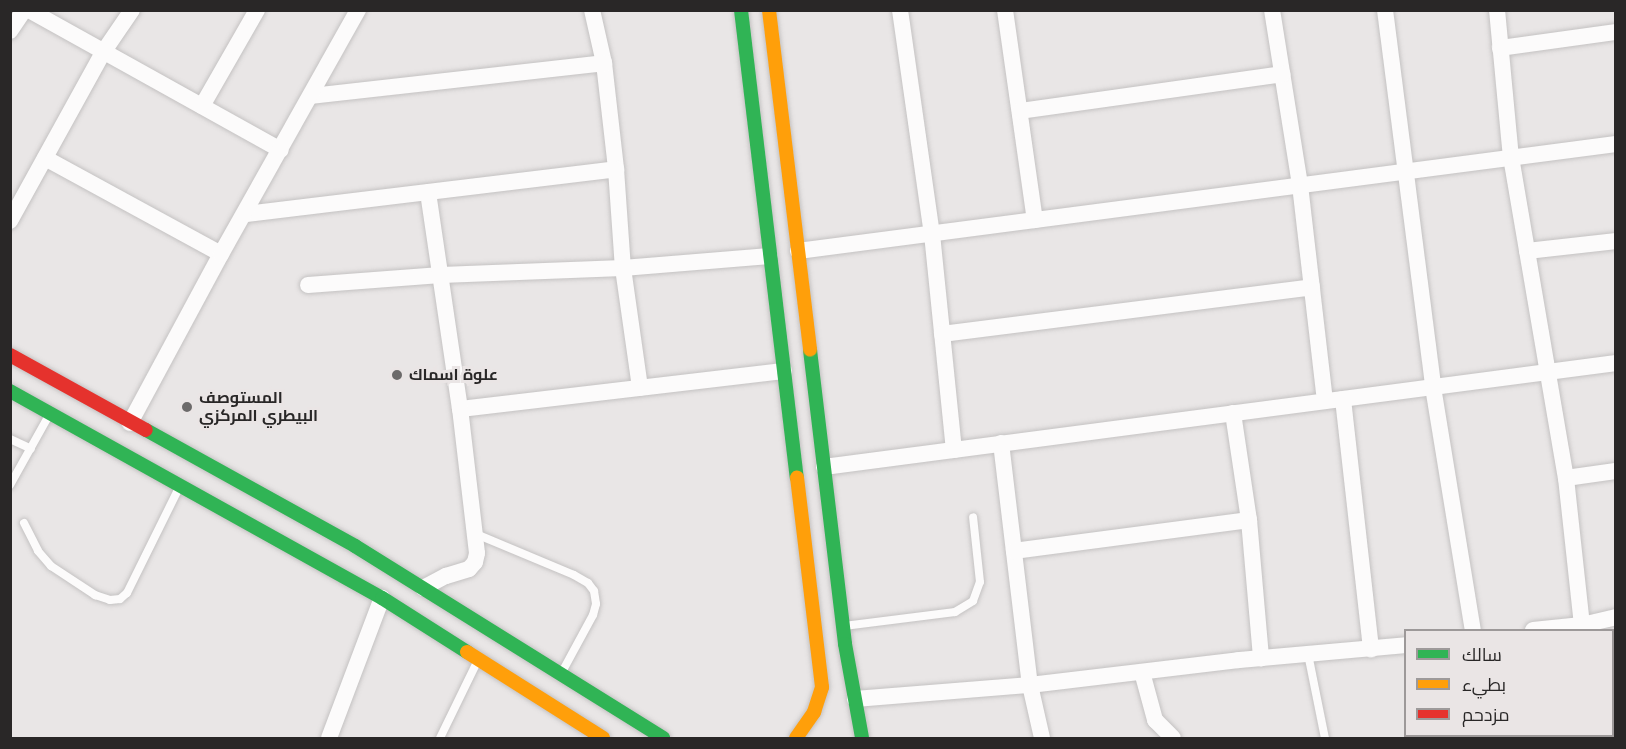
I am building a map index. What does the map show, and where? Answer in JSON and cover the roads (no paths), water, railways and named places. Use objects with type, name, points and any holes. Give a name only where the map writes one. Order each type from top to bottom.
[{"type":"main road","points":[[741,10],[822,687],[814,712],[796,738]]},
{"type":"main road","points":[[770,10],[843,626],[862,738]]},
{"type":"main road","points":[[778,320],[806,318]]},
{"type":"main road","points":[[10,356],[355,546],[423,588],[526,670],[603,738]]},
{"type":"main road","points":[[10,391],[382,598],[478,658],[526,670],[562,673],[663,738]]},
{"type":"main road","points":[[818,647],[846,645]]},
{"type":"street","points":[[10,31],[26,10],[281,150]]},
{"type":"street","points":[[10,221],[104,51],[132,10]]},
{"type":"street","points":[[202,106],[257,10]]},
{"type":"street","points":[[130,423],[221,254],[246,214],[358,10]]},
{"type":"street","points":[[592,10],[604,63],[616,169],[623,268],[640,388]]},
{"type":"street","points":[[900,10],[932,234],[954,450]]},
{"type":"street","points":[[1005,10],[1035,220]]},
{"type":"street","points":[[1272,10],[1300,185],[1325,401]]},
{"type":"street","points":[[1385,10],[1433,387],[1473,629]]},
{"type":"street","points":[[1497,10],[1511,158],[1566,478],[1582,628]]},
{"type":"street","points":[[1500,48],[1616,32]]},
{"type":"street","points":[[311,96],[604,63]]},
{"type":"street","points":[[1020,111],[1282,74]]},
{"type":"street","points":[[798,251],[1616,144]]},
{"type":"street","points":[[45,158],[221,254]]},
{"type":"street","points":[[246,214],[616,169]]},
{"type":"street","points":[[423,588],[473,566],[477,557],[460,409],[428,192]]},
{"type":"street","points":[[1527,251],[1616,241]]},
{"type":"street","points":[[308,285],[441,275],[623,268],[770,256]]},
{"type":"street","points":[[942,334],[1312,287]]},
{"type":"street","points":[[824,466],[1616,363]]},
{"type":"street","points":[[460,409],[784,371]]},
{"type":"street","points":[[1343,399],[1371,649]]},
{"type":"street","points":[[1233,412],[1249,520],[1261,658]]},
{"type":"street","points":[[1001,443],[1030,685],[1042,738]]},
{"type":"street","points":[[1566,478],[1616,471]]},
{"type":"street","points":[[1014,550],[1249,520]]},
{"type":"street","points":[[329,738],[382,598]]},
{"type":"street","points":[[1558,629],[1582,628],[1616,616]]},
{"type":"street","points":[[855,699],[1030,685],[1261,658],[1404,645]]},
{"type":"street","points":[[1142,672],[1155,720],[1173,738]]},
{"type":"lane","points":[[10,485],[50,413]]},
{"type":"lane","points":[[10,439],[31,449]]},
{"type":"lane","points":[[24,523],[38,551],[51,566],[95,595],[110,600],[120,598],[127,593],[180,485]]},
{"type":"lane","points":[[843,626],[955,612],[973,601],[980,582],[973,517]]},
{"type":"lane","points":[[476,534],[574,575],[588,583],[594,591],[596,604],[593,615],[562,673]]},
{"type":"lane","points":[[1308,654],[1325,738]]},
{"type":"lane","points":[[440,738],[478,658]]},
{"type":"place","name":"علوة اسماك","points":[[397,375]]},
{"type":"place","name":"المستوصف البيطري المركزي","points":[[187,407]]}]
